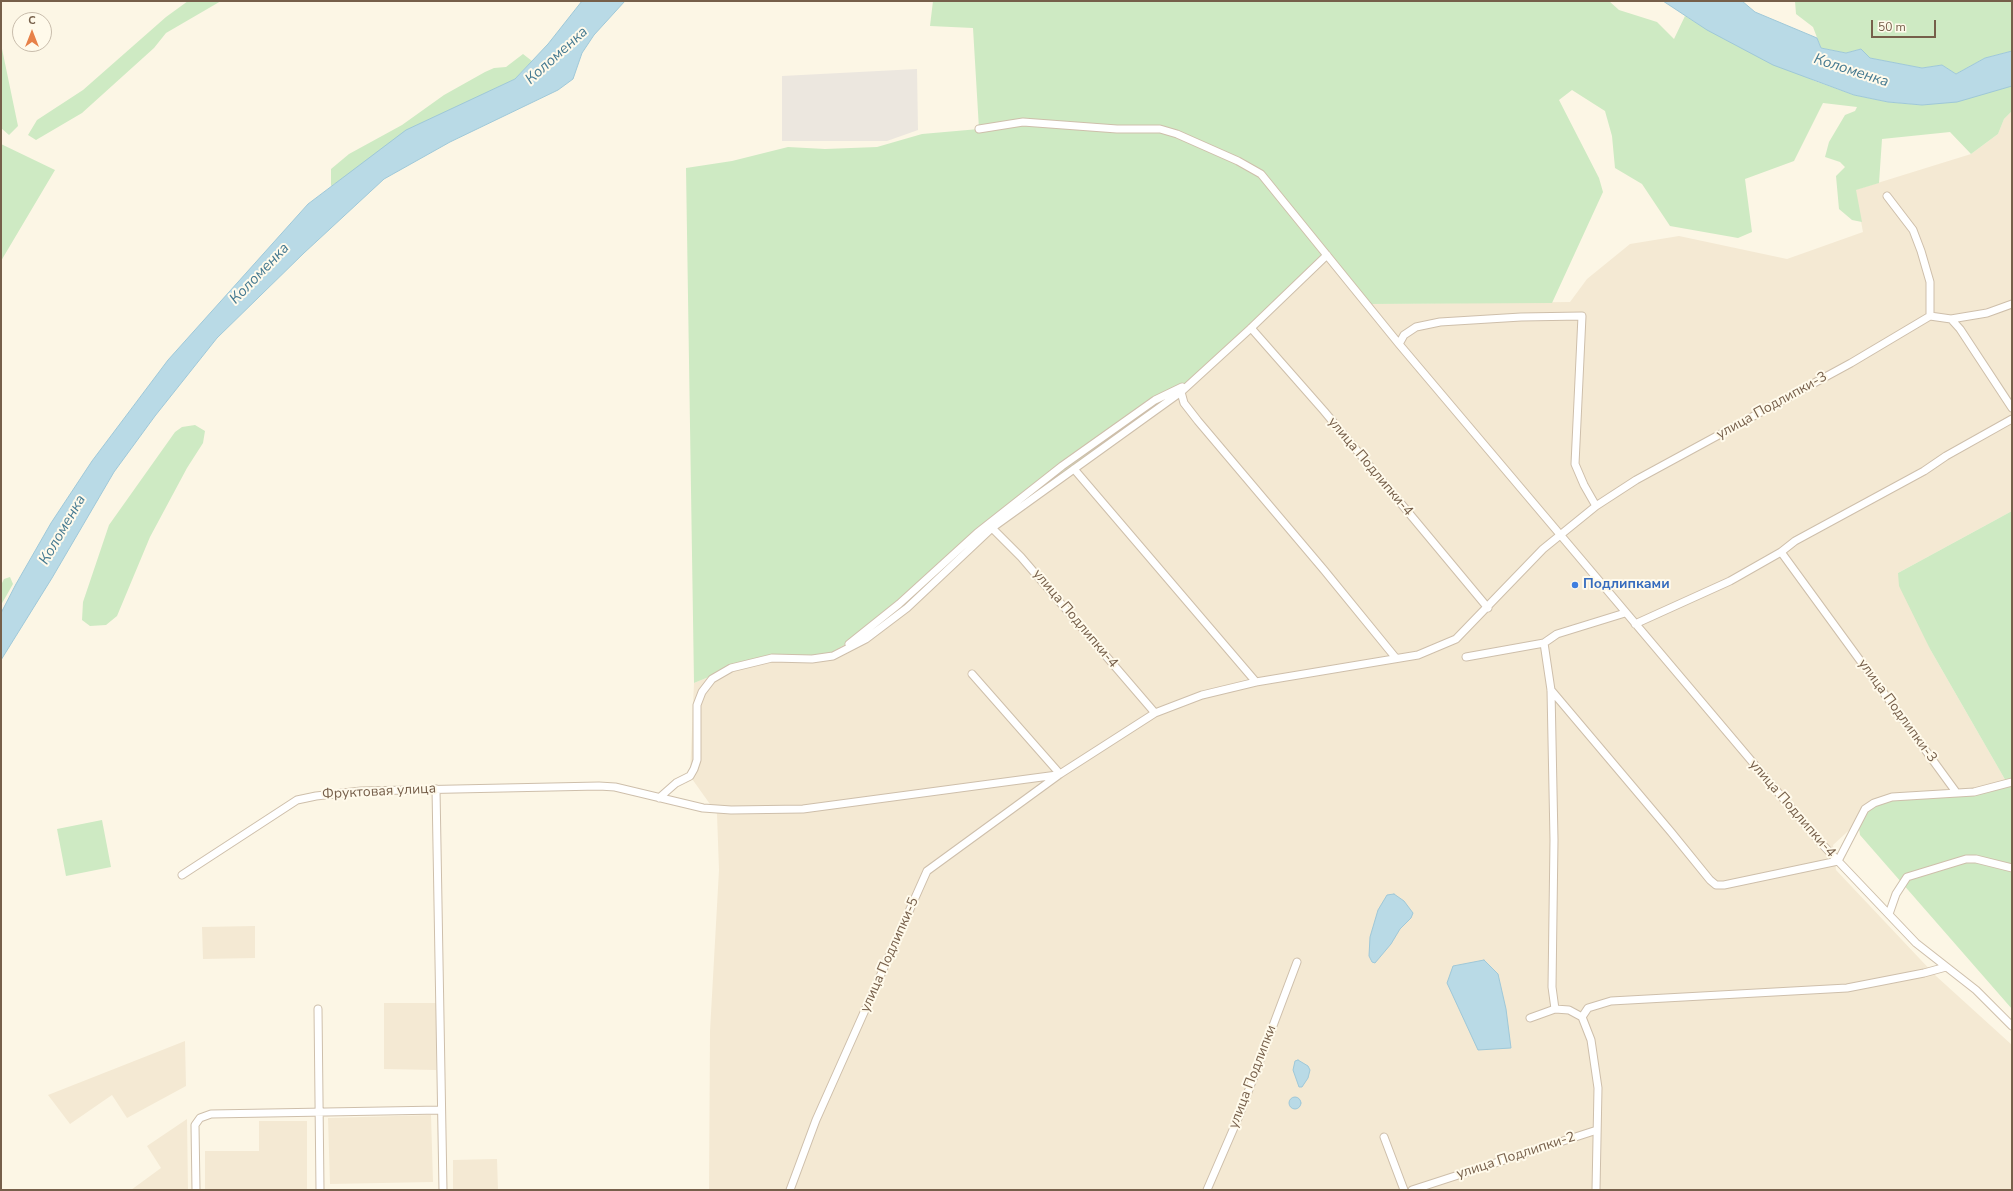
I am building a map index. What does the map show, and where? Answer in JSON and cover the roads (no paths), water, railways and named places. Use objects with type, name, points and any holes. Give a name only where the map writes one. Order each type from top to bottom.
[{"type":"street","name":"улица Подлипки-4","points":[[979,129],[1023,122],[1117,130],[1160,129],[1177,134],[1238,161],[1261,174],[1399,344],[1815,837],[1838,861]]},
{"type":"street","points":[[1887,196],[1913,230],[1921,250],[1930,282],[1930,316],[1951,319],[1987,313],[2012,304]]},
{"type":"street","points":[[659,798],[676,783],[690,776],[694,770],[697,760],[697,705],[702,692],[712,679],[730,668],[772,658],[812,659],[833,656],[866,639],[907,608],[992,528],[1181,392],[1188,384],[1252,328],[1327,255]]},
{"type":"street","points":[[1399,344],[1404,335],[1416,327],[1440,322],[1521,317],[1582,316],[1575,464],[1584,485],[1596,506]]},
{"type":"street","name":"улица Подлипки-3","points":[[1561,535],[1596,506],[1636,480],[1851,363],[1930,316]]},
{"type":"street","points":[[1951,319],[1960,329],[2012,408]]},
{"type":"street","name":"улица Подлипки-4","points":[[1252,328],[1324,411],[1488,608]]},
{"type":"street","points":[[833,656],[899,604],[977,533],[1062,466],[1155,400],[1188,384]]},
{"type":"street","points":[[1181,392],[1184,402],[1202,427],[1324,570],[1395,657]]},
{"type":"street","points":[[1635,624],[1702,592],[1730,581],[1781,552],[1795,541],[1924,471],[1946,456],[2012,419]]},
{"type":"street","points":[[1074,469],[1256,682]]},
{"type":"street","name":"улица Подлипки-4","points":[[992,528],[1021,556],[1155,713]]},
{"type":"street","points":[[972,674],[1060,774],[1155,713],[1202,695],[1256,682],[1395,657],[1418,655],[1456,639],[1488,608],[1543,549],[1561,535]]},
{"type":"street","name":"улица Подлипки-3","points":[[1781,552],[1956,792]]},
{"type":"street","points":[[1466,657],[1544,643],[1557,634],[1625,613]]},
{"type":"street","points":[[1544,643],[1551,690],[1554,840],[1552,987],[1555,1009]]},
{"type":"street","name":"улица Подлипки-4","points":[[1551,690],[1710,880],[1716,885],[1724,885],[1838,861]]},
{"type":"street","name":"Фруктовая улица","points":[[182,875],[297,800],[316,796],[361,791],[599,786],[615,787],[703,808],[732,810],[803,809],[1060,774]]},
{"type":"street","name":"улица Подлипки-5","points":[[790,1190],[816,1120],[927,871],[1060,774]]},
{"type":"street","points":[[2010,783],[1974,792],[1892,797],[1874,803],[1865,809],[1838,861],[1916,943],[1976,990],[2012,1026]]},
{"type":"street","points":[[436,789],[443,1190]]},
{"type":"street","points":[[1889,914],[1896,894],[1907,877],[1966,859],[1976,859],[2012,868]]},
{"type":"street","name":"улица Подлипки","points":[[1207,1190],[1239,1116],[1297,962]]},
{"type":"street","points":[[1530,1018],[1555,1009],[1570,1010],[1582,1017],[1588,1008],[1611,1001],[1847,988],[1924,973],[1946,967]]},
{"type":"street","points":[[318,1010],[320,1190]]},
{"type":"street","name":"улица Подлипки-2","points":[[1582,1017],[1591,1040],[1598,1088],[1596,1190]]},
{"type":"street","points":[[196,1190],[196,1125],[200,1118],[210,1114],[441,1110]]},
{"type":"street","name":"улица Подлипки-2","points":[[1412,1190],[1597,1130]]},
{"type":"street","points":[[1384,1137],[1404,1190]]},
{"type":"water","name":"Коломенка","points":[[582,1],[625,1],[594,35],[582,53],[573,79],[558,90],[450,142],[384,179],[304,253],[217,338],[155,416],[114,472],[52,578],[1,660],[1,613],[16,584],[51,523],[92,461],[168,360],[308,204],[406,130],[515,79],[548,44]]},
{"type":"water","name":"Коломенка","points":[[1663,1],[1742,1],[1755,12],[1817,38],[1821,48],[1846,53],[1861,49],[1870,58],[1922,68],[1942,65],[1956,74],[1985,58],[2012,51],[2012,86],[1957,102],[1922,105],[1888,102],[1854,95],[1773,65],[1707,30]]},
{"type":"water","points":[[1394,894],[1404,901],[1413,913],[1411,918],[1400,929],[1391,944],[1375,963],[1372,962],[1369,956],[1370,937],[1378,910],[1387,895]]},
{"type":"water","points":[[1484,960],[1498,974],[1506,1009],[1511,1048],[1478,1050],[1447,983],[1453,966]]},
{"type":"water","points":[[1298,1060],[1308,1066],[1310,1070],[1308,1078],[1302,1087],[1299,1087],[1293,1070],[1295,1061]]},
{"type":"water","points":[[1297,1097],[1300,1098],[1300,1108],[1293,1109],[1290,1108],[1289,1101],[1290,1098]]},
{"type":"place","name":"Подлипками","points":[[1575,585]]}]
